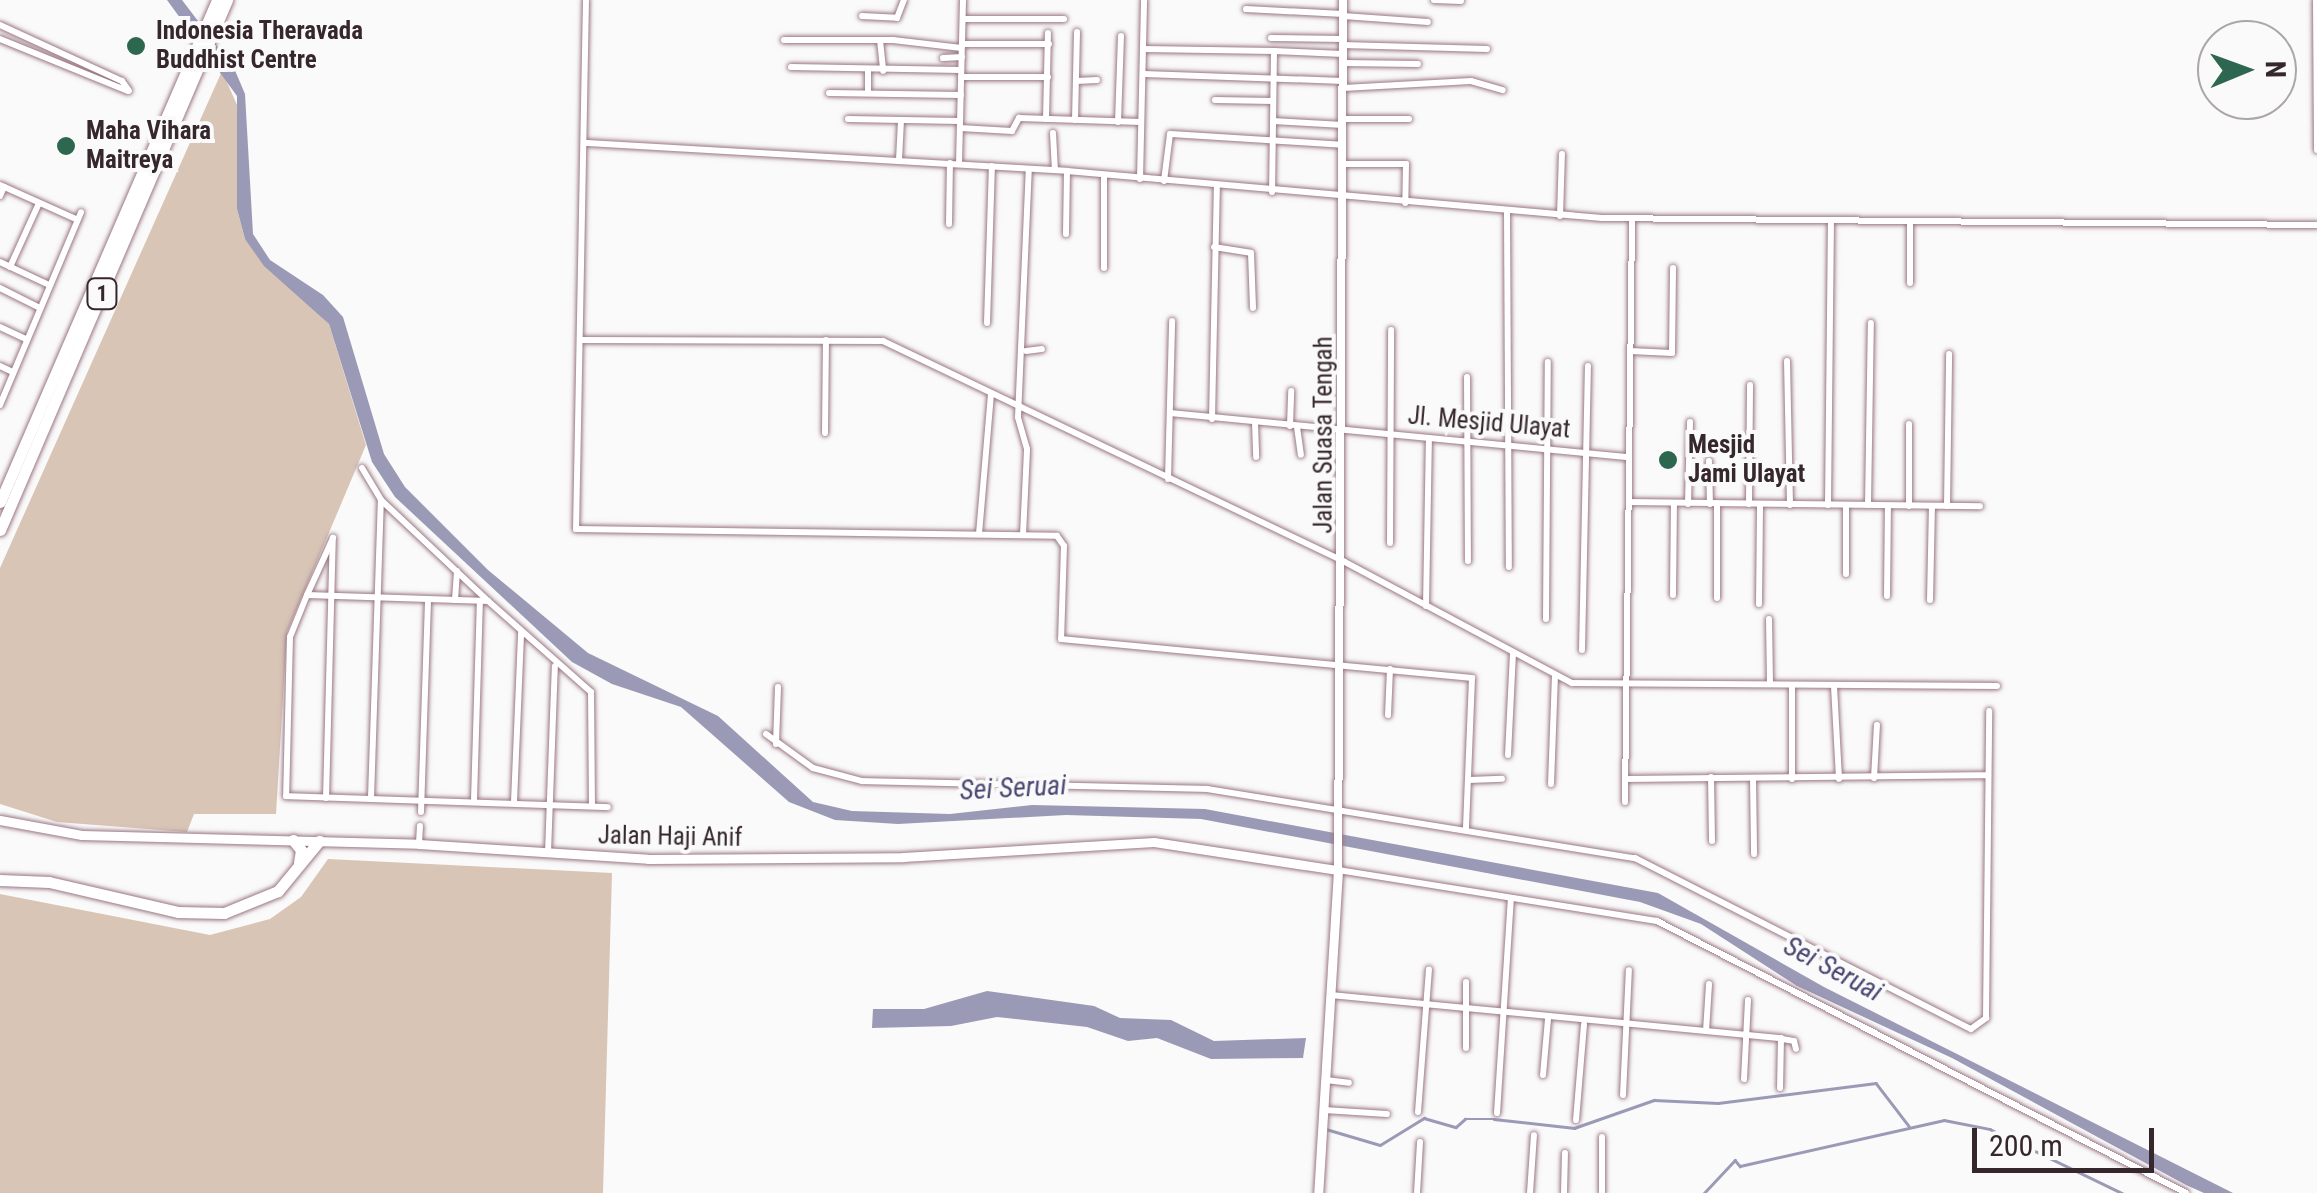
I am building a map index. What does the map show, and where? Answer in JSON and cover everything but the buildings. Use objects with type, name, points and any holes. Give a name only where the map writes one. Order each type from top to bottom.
[{"type":"highway","name":"1","points":[[212,24],[217,0]]},
{"type":"highway","name":"1","points":[[0,530],[212,24],[227,0]]},
{"type":"highway","name":"1","points":[[0,502],[199,55]]},
{"type":"highway","points":[[0,877],[49,876],[178,908],[224,910],[256,900],[291,874],[301,856],[293,840]]},
{"type":"highway","points":[[0,877],[49,882],[192,914],[224,914],[278,890],[319,841]]},
{"type":"main road","name":"Jalan Haji Anif","points":[[0,820],[63,834],[419,844],[548,854],[875,858],[1154,842],[1338,870]]},
{"type":"main road","points":[[1318,1193],[1338,870]]},
{"type":"street","points":[[586,0],[576,530],[1056,536],[1064,543],[1061,639],[1472,678],[1466,829]]},
{"type":"street","points":[[862,16],[897,18],[904,0]]},
{"type":"street","points":[[955,0],[963,0],[960,164]]},
{"type":"street","points":[[1140,179],[1144,0]]},
{"type":"street","name":"Jalan Suasa Tengah","points":[[1338,870],[1344,663],[1343,0]]},
{"type":"street","points":[[1434,0],[1461,1]]},
{"type":"street","points":[[2316,0],[2317,150]]},
{"type":"street","points":[[1246,9],[1428,22]]},
{"type":"street","points":[[962,19],[1064,19]]},
{"type":"street","points":[[0,25],[122,81],[129,92],[0,39]]},
{"type":"street","points":[[1075,120],[1077,32]]},
{"type":"street","points":[[1046,120],[1048,33]]},
{"type":"street","points":[[1118,122],[1121,36]]},
{"type":"street","points":[[1271,38],[1418,64]]},
{"type":"street","points":[[784,40],[880,40],[962,50],[1049,44]]},
{"type":"street","points":[[880,40],[883,71]]},
{"type":"street","points":[[1143,48],[1274,52],[1487,49]]},
{"type":"street","points":[[943,58],[962,50]]},
{"type":"street","points":[[56,62],[60,51]]},
{"type":"street","points":[[1272,192],[1274,52]]},
{"type":"street","points":[[791,67],[1048,77]]},
{"type":"street","points":[[868,70],[868,93]]},
{"type":"street","points":[[1144,74],[1343,85],[1470,81],[1503,90]]},
{"type":"street","points":[[1076,81],[1097,80]]},
{"type":"street","points":[[829,93],[961,95]]},
{"type":"street","points":[[1215,100],[1273,101]]},
{"type":"street","points":[[848,120],[960,124],[1012,132],[1020,118],[1142,122]]},
{"type":"street","points":[[1273,121],[1408,119]]},
{"type":"street","points":[[899,160],[901,120]]},
{"type":"street","points":[[1053,133],[1055,170]]},
{"type":"street","points":[[1164,180],[1167,136],[1343,145]]},
{"type":"street","points":[[586,143],[1055,170],[1560,216],[2317,225]]},
{"type":"street","points":[[1560,216],[1562,154]]},
{"type":"street","points":[[949,224],[950,163]]},
{"type":"street","points":[[1343,164],[1406,164],[1405,200]]},
{"type":"street","points":[[986,322],[992,166]]},
{"type":"street","points":[[1024,535],[1028,168]]},
{"type":"street","points":[[1066,234],[1067,171]]},
{"type":"street","points":[[1104,175],[1104,268]]},
{"type":"street","points":[[0,196],[2,186],[80,216],[0,404]]},
{"type":"street","points":[[1212,419],[1216,186]]},
{"type":"street","points":[[10,267],[40,203]]},
{"type":"street","points":[[1507,212],[1509,567]]},
{"type":"street","points":[[1625,802],[1632,219]]},
{"type":"street","points":[[1828,505],[1830,222]]},
{"type":"street","points":[[1910,222],[1910,283]]},
{"type":"street","points":[[1214,246],[1251,253],[1253,308]]},
{"type":"street","points":[[0,262],[49,285]]},
{"type":"street","points":[[1630,352],[1672,353],[1674,268]]},
{"type":"street","points":[[0,288],[40,308]]},
{"type":"street","points":[[1168,479],[1172,320]]},
{"type":"street","points":[[1868,506],[1871,322]]},
{"type":"street","points":[[0,327],[26,339]]},
{"type":"street","points":[[1390,543],[1391,330]]},
{"type":"street","points":[[582,340],[883,342],[1427,602],[1555,676],[1587,685],[1996,686]]},
{"type":"street","points":[[824,432],[826,340]]},
{"type":"street","points":[[1026,350],[1042,349]]},
{"type":"street","points":[[1946,506],[1949,354]]},
{"type":"street","points":[[1787,360],[1790,504]]},
{"type":"street","points":[[1546,620],[1548,362]]},
{"type":"street","points":[[0,366],[13,372]]},
{"type":"street","points":[[1582,650],[1588,366]]},
{"type":"street","points":[[1468,377],[1468,562]]},
{"type":"street","points":[[1749,504],[1750,385]]},
{"type":"street","points":[[1290,390],[1301,454]]},
{"type":"street","points":[[978,534],[990,395]]},
{"type":"street","name":"Jl. Mesjid Ulayat","points":[[1170,412],[1629,456]]},
{"type":"street","points":[[1688,504],[1690,422]]},
{"type":"street","points":[[1254,423],[1256,457]]},
{"type":"street","points":[[1908,506],[1909,424]]},
{"type":"street","points":[[1427,602],[1430,438]]},
{"type":"street","points":[[1709,461],[1717,598]]},
{"type":"street","points":[[362,468],[382,500],[484,601],[593,699],[592,806]]},
{"type":"street","points":[[371,798],[382,500]]},
{"type":"street","points":[[1630,502],[1980,506]]},
{"type":"street","points":[[1674,503],[1674,595]]},
{"type":"street","points":[[1759,604],[1760,504]]},
{"type":"street","points":[[1846,505],[1846,574]]},
{"type":"street","points":[[1887,596],[1888,506]]},
{"type":"street","points":[[1930,600],[1932,506]]},
{"type":"street","points":[[326,798],[333,538],[290,638],[284,792],[326,798],[421,798],[608,807]]},
{"type":"street","points":[[455,600],[456,570]]},
{"type":"street","points":[[306,594],[484,601]]},
{"type":"street","points":[[421,812],[428,600]]},
{"type":"street","points":[[474,800],[484,601]]},
{"type":"street","points":[[1769,619],[1770,684]]},
{"type":"street","points":[[514,802],[521,631]]},
{"type":"street","points":[[1508,755],[1514,652]]},
{"type":"street","points":[[548,854],[556,664]]},
{"type":"street","points":[[1388,715],[1390,669]]},
{"type":"street","points":[[1551,784],[1555,676]]},
{"type":"street","points":[[1792,686],[1792,778]]},
{"type":"street","points":[[1834,686],[1839,779]]},
{"type":"street","points":[[776,744],[778,687]]},
{"type":"street","points":[[766,734],[814,768],[862,781],[1174,786],[1635,858],[1972,1029],[1986,1018],[1989,710]]},
{"type":"street","points":[[1874,778],[1876,725]]},
{"type":"street","points":[[1625,779],[1986,775]]},
{"type":"street","points":[[1711,777],[1712,840]]},
{"type":"street","points":[[1469,780],[1502,778]]},
{"type":"street","points":[[1753,778],[1754,854]]},
{"type":"street","points":[[419,844],[420,826]]},
{"type":"street","points":[[1338,870],[1657,921],[2186,1193]]},
{"type":"street","points":[[1498,1113],[1511,898]]},
{"type":"street","points":[[1418,1112],[1429,969]]},
{"type":"street","points":[[1623,1095],[1629,970]]},
{"type":"street","points":[[1466,982],[1466,1048]]},
{"type":"street","points":[[1706,1031],[1709,984]]},
{"type":"street","points":[[1331,996],[1584,1024],[1782,1038],[1794,1041],[1796,1049]]},
{"type":"street","points":[[1744,1080],[1748,1000]]},
{"type":"street","points":[[1543,1075],[1548,1020]]},
{"type":"street","points":[[1576,1120],[1584,1024]]},
{"type":"street","points":[[1780,1088],[1782,1038]]},
{"type":"street","points":[[1326,1080],[1348,1083]]},
{"type":"street","points":[[1324,1110],[1387,1114]]},
{"type":"street","points":[[1530,1193],[1534,1135]]},
{"type":"street","points":[[1602,1137],[1602,1193]]},
{"type":"street","points":[[1417,1193],[1420,1142]]},
{"type":"street","points":[[1564,1193],[1565,1153]]},
{"type":"shaded area","points":[[222,71],[241,114],[237,209],[245,239],[329,324],[366,445],[287,632],[276,814],[194,814],[187,832],[57,822],[0,804],[0,568]]},
{"type":"shaded area","points":[[328,859],[612,873],[603,1193],[0,1193],[0,894],[210,935],[270,919],[301,897]]},
{"type":"water","points":[[167,0],[182,0],[234,68],[245,94],[253,234],[270,260],[323,295],[343,317],[384,454],[405,487],[488,570],[588,653],[718,716],[813,802],[852,811],[950,814],[1032,805],[1205,809],[1658,893],[1824,987],[2233,1193],[2204,1193],[2186,1185],[1952,1058],[1797,986],[1701,924],[1640,902],[1201,819],[1066,815],[898,824],[835,820],[789,802],[681,707],[612,684],[572,662],[395,497],[372,462],[329,324],[264,266],[245,239],[237,209],[237,96]]},
{"type":"water","points":[[987,991],[1094,1006],[1120,1018],[1171,1020],[1214,1041],[1306,1038],[1303,1058],[1211,1059],[1157,1038],[1128,1041],[1087,1027],[997,1017],[951,1026],[872,1028],[873,1009],[924,1009]]},
{"type":"waterway","points":[[1326,1129],[1380,1145],[1424,1118],[1456,1127],[1465,1119],[1494,1119],[1574,1128],[1654,1100],[1718,1103],[1876,1083],[1909,1126]]},
{"type":"waterway","points":[[1704,1193],[1735,1160],[1740,1166],[1944,1120],[1990,1129],[2122,1193]]},
{"type":"place","name":"Indonesia Theravada Buddhist Centre","points":[[136,46]]},
{"type":"place","name":"Maha Vihara Maitreya","points":[[66,146]]},
{"type":"place","name":"Mesjid Jami Ulayat","points":[[1668,460]]},
{"type":"water label","name":"Sei Seruai","points":[[1013,788]]},
{"type":"water label","name":"Sei Seruai","points":[[1833,969]]}]
